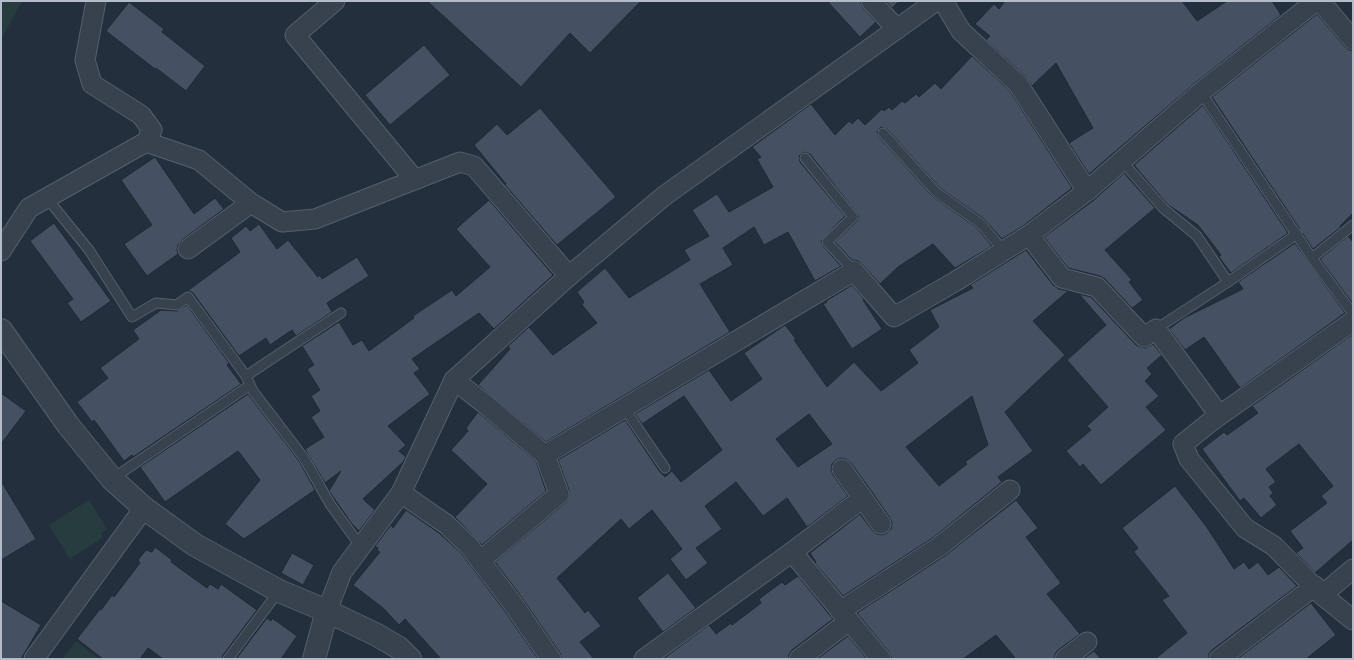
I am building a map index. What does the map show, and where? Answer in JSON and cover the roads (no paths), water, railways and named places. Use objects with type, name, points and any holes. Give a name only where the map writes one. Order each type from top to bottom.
[{"type":"street","points":[[1,251],[29,208],[146,142],[152,130],[141,115],[92,84],[85,60],[96,1]]},
{"type":"street","points":[[335,1],[295,36],[415,180]]},
{"type":"street","points":[[871,1],[897,29]]},
{"type":"street","points":[[314,659],[327,611],[342,572],[401,493],[454,380],[569,276],[664,196],[936,1]]},
{"type":"street","points":[[943,1],[961,31],[1018,84],[1087,191]]},
{"type":"street","points":[[545,455],[854,271],[894,317],[956,281],[1029,235],[1087,191],[1201,92],[1316,1]]},
{"type":"street","points":[[1320,1],[1353,40]]},
{"type":"street","points":[[146,142],[199,160],[251,203],[282,222],[315,219],[460,162],[474,166],[569,276]]},
{"type":"street","points":[[188,249],[251,203]]},
{"type":"street","points":[[1029,235],[1062,278],[1097,287],[1144,337],[1156,329],[1219,415],[1183,444],[1189,459],[1245,528],[1274,546],[1318,591],[1353,620]]},
{"type":"street","points":[[1213,420],[1353,321]]},
{"type":"street","points":[[1,330],[68,425],[112,479],[144,508],[195,545],[278,591],[327,611],[377,635],[399,648],[410,659]]},
{"type":"street","points":[[454,380],[486,404],[545,455],[560,494],[480,560]]},
{"type":"street","points":[[842,469],[881,524]]},
{"type":"street","points":[[799,659],[845,616],[940,546],[1010,490]]},
{"type":"street","points":[[401,493],[446,524],[469,546],[511,601],[551,659]]},
{"type":"street","points":[[644,659],[792,552],[863,498]]},
{"type":"street","points":[[34,659],[144,508]]},
{"type":"street","points":[[792,552],[882,659]]},
{"type":"street","points":[[1219,659],[1318,591],[1353,569]]},
{"type":"street","points":[[1065,659],[1088,642]]},
{"type":"lane","points":[[1201,92],[1312,258],[1353,314]]},
{"type":"lane","points":[[883,133],[936,192],[981,224],[1004,250]]},
{"type":"lane","points":[[805,158],[852,218],[827,242],[854,271]]},
{"type":"lane","points":[[1122,161],[1163,208],[1197,236],[1228,282]]},
{"type":"lane","points":[[46,198],[89,250],[132,317],[156,303],[177,305],[188,297],[248,380],[253,391],[304,458],[330,504],[361,547]]},
{"type":"lane","points":[[1312,258],[1353,225]]},
{"type":"lane","points":[[1156,329],[1228,282],[1297,234]]},
{"type":"lane","points":[[112,479],[341,313]]},
{"type":"lane","points":[[624,408],[665,468]]},
{"type":"lane","points":[[228,659],[278,591]]}]
